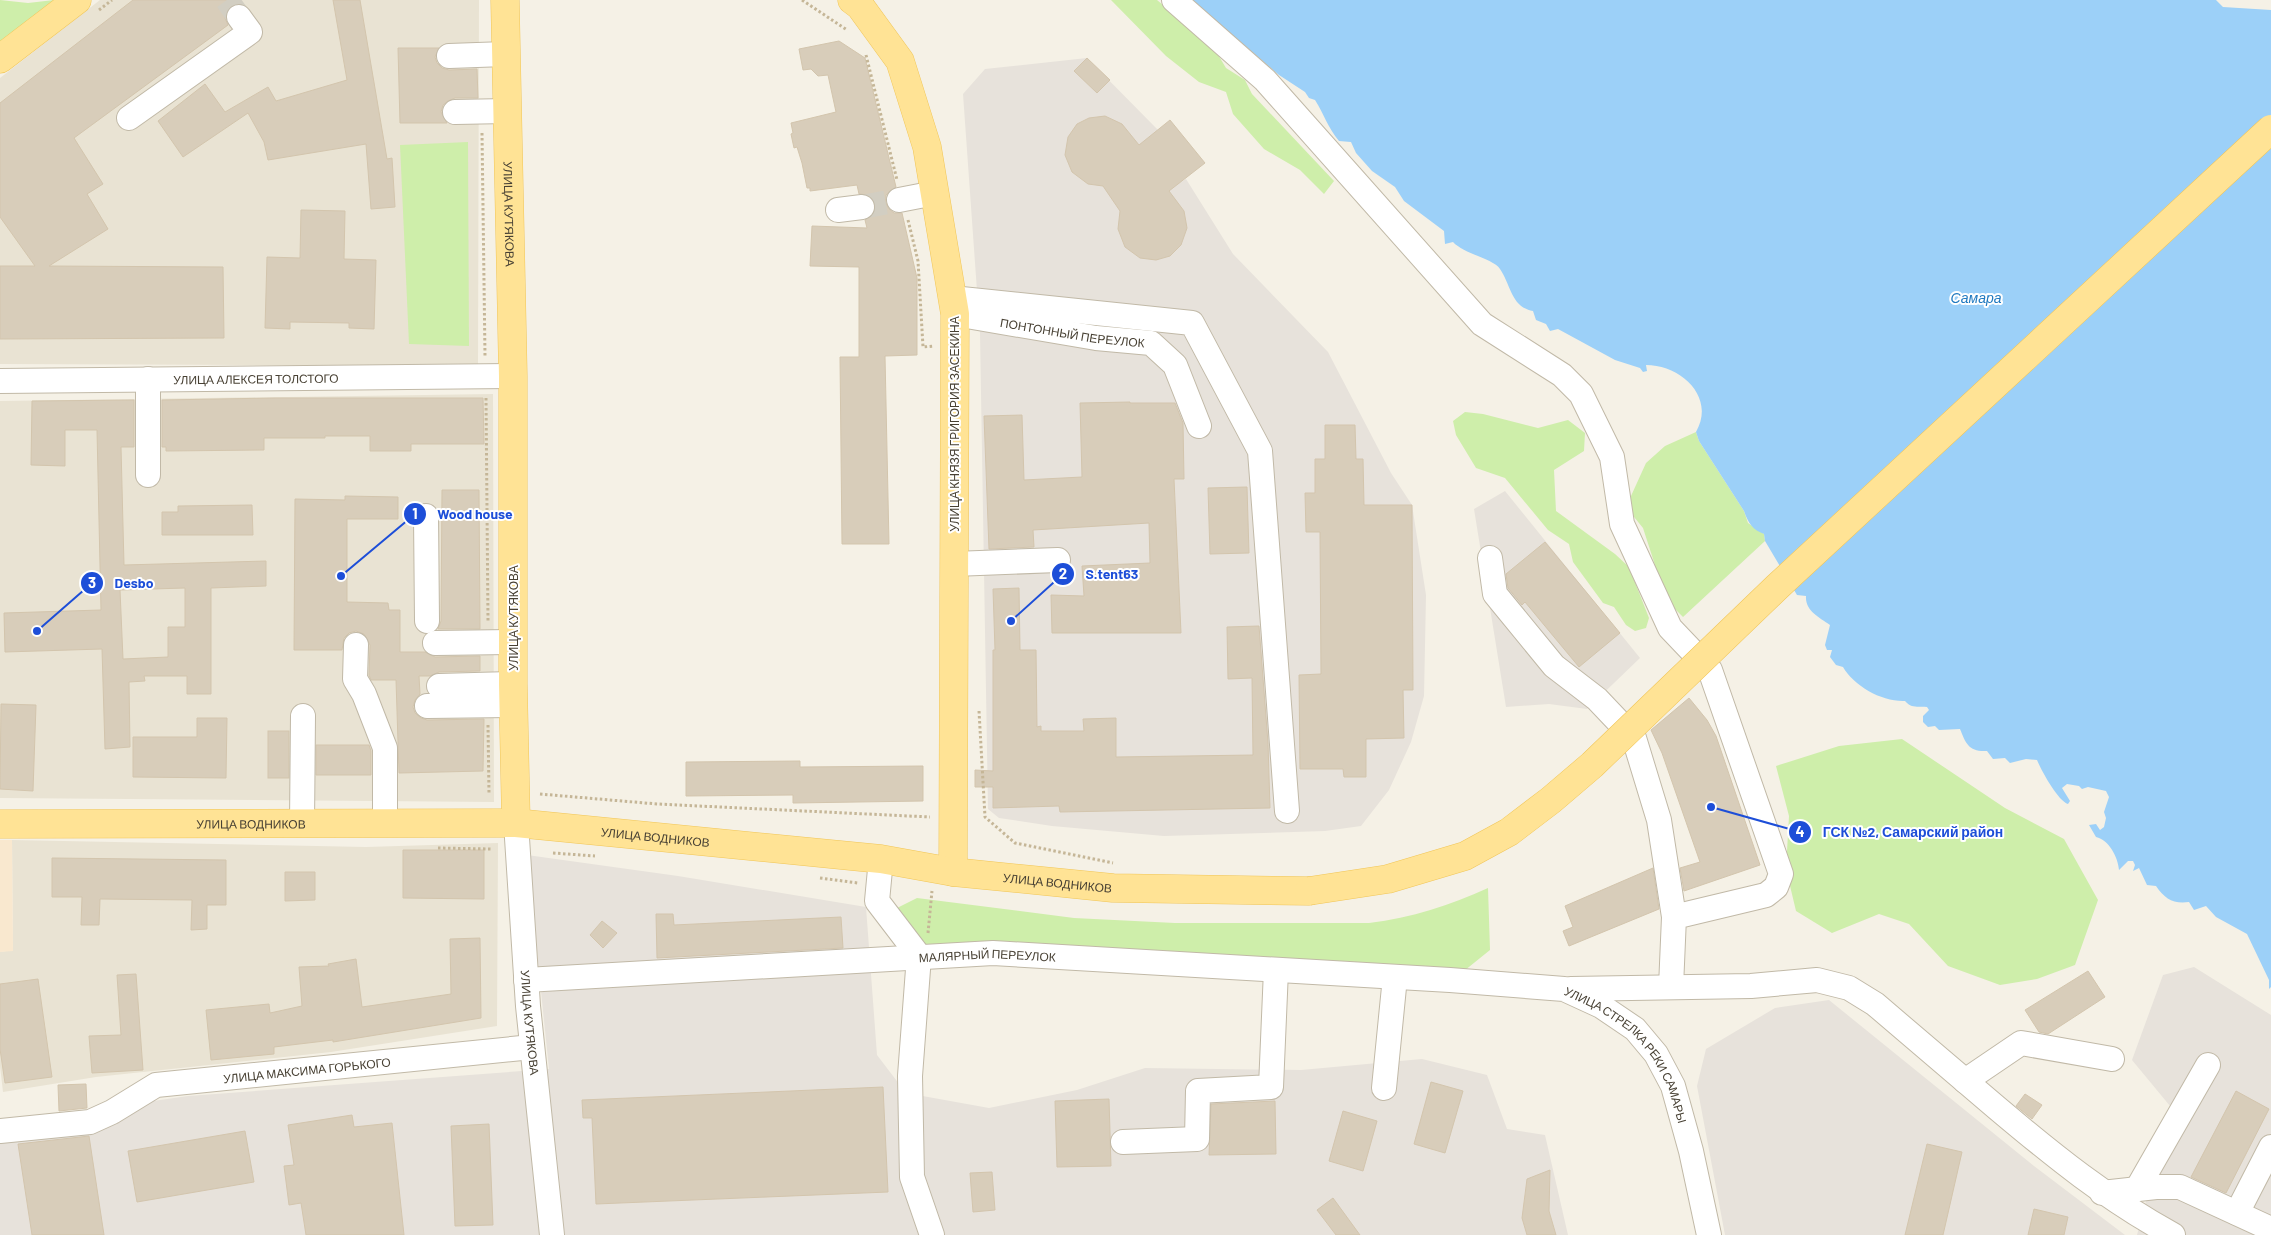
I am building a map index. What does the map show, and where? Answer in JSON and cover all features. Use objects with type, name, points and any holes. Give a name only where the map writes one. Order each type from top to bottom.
[{"type":"main road","points":[[2,58],[77,0]]},
{"type":"main road","name":"УЛИЦА КУТЯКОВА","points":[[505,0],[513,376],[513,694],[516,823]]},
{"type":"main road","name":"УЛИЦА КНЯЗЯ ГРИГОРИЯ ЗАСЕКИНА","points":[[852,0],[860,6],[900,61],[926,146],[954,306],[953,872]]},
{"type":"main road","name":"УЛИЦА ВОДНИКОВ","points":[[0,824],[516,823],[881,859],[953,872],[1113,888],[1309,891],[1388,880],[1465,856],[1509,832],[1551,800],[1592,765],[1777,587],[2271,129]]},
{"type":"street","points":[[1174,0],[1265,80],[1482,324],[1562,375],[1581,394],[1612,457],[1622,524],[1670,628],[1710,670],[1780,874],[1776,887],[1766,895],[1674,918]]},
{"type":"street","points":[[129,118],[250,32],[239,17]]},
{"type":"street","points":[[449,56],[505,54]]},
{"type":"street","points":[[455,112],[507,111]]},
{"type":"street","points":[[901,200],[935,193]]},
{"type":"street","points":[[838,210],[862,207]]},
{"type":"street","points":[[954,306],[1192,323],[1260,451],[1287,811]]},
{"type":"street","name":"ПОНТОННЫЙ ПЕРЕУЛОК","points":[[954,306],[1096,338],[1152,342],[1175,365],[1198,426]]},
{"type":"street","name":"УЛИЦА АЛЕКСЕЯ ТОЛСТОГО","points":[[0,381],[513,376]]},
{"type":"street","points":[[148,379],[148,475]]},
{"type":"street","points":[[426,516],[426,621]]},
{"type":"street","points":[[1490,558],[1495,594],[1554,666],[1597,699],[1634,738],[1660,820],[1674,918],[1671,987]]},
{"type":"street","points":[[954,564],[1058,560]]},
{"type":"street","points":[[435,644],[513,642]]},
{"type":"street","points":[[356,645],[355,679],[364,694],[386,748],[385,823]]},
{"type":"street","points":[[433,696],[513,694]]},
{"type":"street","points":[[302,824],[303,716]]},
{"type":"street","name":"УЛИЦА КУТЯКОВА","points":[[516,823],[526,980],[552,1235]]},
{"type":"street","points":[[881,859],[877,901],[923,947],[910,1076],[912,1177],[932,1235]]},
{"type":"street","name":"МАЛЯРНЫЙ ПЕРЕУЛОК","points":[[526,980],[923,947],[993,953],[1450,980]]},
{"type":"street","points":[[1124,1142],[1197,1139],[1198,1091],[1271,1087],[1276,970]]},
{"type":"street","points":[[1384,1088],[1395,977]]},
{"type":"street","name":"УЛИЦА СТРЕЛКА РЕКИ САМАРЫ","points":[[1450,980],[1564,989],[1602,1006],[1635,1029],[1656,1054],[1673,1086],[1691,1151],[1709,1235]]},
{"type":"street","points":[[1564,989],[1751,986],[1817,980],[1849,988],[1875,1004],[2054,1156],[2102,1193],[2136,1215],[2173,1235]]},
{"type":"street","points":[[1965,1081],[2020,1043],[2112,1059]]},
{"type":"street","name":"УЛИЦА МАКСИМА ГОРЬКОГО","points":[[0,1131],[90,1122],[112,1112],[156,1085],[532,1047]]},
{"type":"street","points":[[2137,1189],[2208,1065]]},
{"type":"street","points":[[2237,1213],[2271,1147]]},
{"type":"street","points":[[2102,1193],[2180,1187],[2271,1229]]},
{"type":"path","points":[[802,0],[854,34]]},
{"type":"path","points":[[864,48],[918,261],[924,347],[955,346]]},
{"type":"path","points":[[540,794],[657,804],[933,817]]},
{"type":"path","points":[[985,818],[1015,843],[1122,865]]},
{"type":"path","points":[[923,947],[932,891]]},
{"type":"shaded area","points":[[100,0],[479,0],[478,366],[0,364],[0,78]]},
{"type":"shaded area","points":[[1087,58],[1158,130],[1145,141],[1179,183],[1186,179],[1233,254],[1328,352],[1391,473],[1412,505],[1426,595],[1424,696],[1411,742],[1389,790],[1361,826],[1325,831],[1164,836],[1052,826],[999,818],[988,809],[980,333],[963,94],[985,69]]},
{"type":"shaded area","points":[[493,394],[494,802],[0,798],[0,401]]},
{"type":"shaded area","points":[[1505,491],[1640,658],[1587,709],[1549,704],[1506,707],[1474,509]]},
{"type":"shaded area","points":[[0,840],[12,840],[13,951],[0,952]]},
{"type":"shaded area","points":[[12,840],[366,847],[498,843],[497,1026],[331,1052],[96,1077],[3,1092],[0,1066],[0,952],[13,950]]},
{"type":"shaded area","points":[[527,855],[678,876],[866,907],[877,1055],[906,1093],[989,1108],[1077,1090],[1145,1068],[1301,1070],[1422,1059],[1487,1075],[1507,1129],[1545,1135],[1568,1235],[0,1235],[0,1123],[188,1096],[549,1069]]},
{"type":"shaded area","points":[[2194,967],[2271,1015],[2271,1235],[2137,1235],[2152,1179],[2180,1118],[2132,1060],[2163,975]]},
{"type":"shaded area","points":[[1829,1000],[2034,1166],[2125,1235],[1725,1235],[1697,1086],[1706,1049],[1775,1008]]},
{"type":"green space","points":[[0,0],[28,3],[54,0],[0,42]]},
{"type":"green space","points":[[1111,0],[1157,0],[1214,48],[1226,68],[1245,80],[1252,94],[1334,181],[1324,194],[1300,170],[1264,149],[1233,114],[1226,92],[1199,82],[1166,56]]},
{"type":"green space","points":[[468,142],[469,346],[409,344],[400,145]]},
{"type":"green space","points":[[1465,412],[1483,414],[1538,428],[1568,420],[1585,433],[1584,451],[1554,470],[1556,511],[1615,554],[1629,567],[1649,618],[1646,628],[1635,631],[1626,625],[1614,607],[1603,603],[1573,562],[1569,544],[1548,530],[1505,478],[1476,468],[1456,435],[1453,421]]},
{"type":"green space","points":[[1696,432],[1699,441],[1744,511],[1748,523],[1764,534],[1765,541],[1683,617],[1661,595],[1654,562],[1643,528],[1626,507],[1646,463],[1665,446]]},
{"type":"green space","points":[[1902,739],[2005,808],[2064,839],[2098,900],[2075,965],[2037,979],[2000,985],[1948,966],[1909,924],[1879,914],[1832,933],[1796,911],[1786,869],[1789,816],[1776,766],[1839,746]]},
{"type":"green space","points":[[1488,888],[1490,950],[1459,975],[1396,972],[1294,959],[918,946],[895,909],[917,898],[1074,918],[1175,923],[1369,923],[1400,918],[1430,910]]},
{"type":"water","name":"Самара","points":[[1185,0],[2216,0],[2223,7],[2271,10],[2271,987],[2269,989],[2269,980],[2247,934],[2216,917],[2206,906],[2194,910],[2189,902],[2170,900],[2156,886],[2147,885],[2139,868],[2133,871],[2135,865],[2133,861],[2128,861],[2119,870],[2117,860],[2109,845],[2096,837],[2089,825],[2096,824],[2100,830],[2104,827],[2106,818],[2104,812],[2109,797],[2106,791],[2088,787],[2082,789],[2079,786],[2067,784],[2062,788],[2070,801],[2068,804],[2055,791],[2037,760],[2026,759],[2010,763],[2005,758],[1993,759],[1987,751],[1976,750],[1969,746],[1960,729],[1939,730],[1935,726],[1928,727],[1923,722],[1923,716],[1929,710],[1927,707],[1913,706],[1905,701],[1896,701],[1878,696],[1861,686],[1843,667],[1836,665],[1830,657],[1832,650],[1827,650],[1825,645],[1830,625],[1810,610],[1806,596],[1797,595],[1765,541],[1764,534],[1754,528],[1749,522],[1744,511],[1699,441],[1696,432],[1701,419],[1702,407],[1692,385],[1682,377],[1659,366],[1646,365],[1647,371],[1643,372],[1640,368],[1615,360],[1558,329],[1550,331],[1546,324],[1536,320],[1533,311],[1520,305],[1497,265],[1464,250],[1453,242],[1445,244],[1444,231],[1404,201],[1395,187],[1372,171],[1356,153],[1351,142],[1339,141],[1315,100],[1309,98],[1305,92],[1279,75],[1235,37],[1218,28]]},
{"type":"building","points":[[133,0],[240,0],[243,4],[231,6],[227,11],[225,18],[228,25],[74,138],[103,184],[87,194],[108,229],[49,266],[223,267],[224,338],[0,339],[0,266],[35,266],[0,217],[0,103]]},
{"type":"building","points":[[333,0],[360,0],[387,159],[392,158],[395,207],[371,209],[366,144],[268,160],[264,142],[248,113],[183,157],[158,121],[205,84],[225,112],[268,87],[276,101],[347,80]]},
{"type":"building","points":[[839,41],[865,58],[896,187],[886,195],[886,203],[894,213],[902,213],[917,278],[917,355],[885,356],[889,544],[842,544],[840,357],[859,357],[859,267],[810,266],[812,226],[867,228],[865,220],[874,213],[876,205],[873,198],[868,195],[859,194],[857,185],[810,191],[810,188],[807,188],[802,163],[797,147],[794,148],[791,134],[793,133],[791,123],[836,112],[828,75],[818,76],[811,69],[803,70],[799,49]]},
{"type":"building","points":[[398,48],[439,48],[435,57],[437,63],[442,68],[449,70],[477,69],[478,98],[455,98],[443,105],[441,112],[447,123],[400,123]]},
{"type":"building","points":[[1087,58],[1110,80],[1097,93],[1074,71]]},
{"type":"building","points":[[1105,116],[1122,124],[1139,145],[1170,120],[1205,163],[1169,191],[1184,211],[1187,228],[1181,245],[1170,256],[1156,260],[1140,258],[1125,247],[1118,229],[1120,211],[1103,186],[1088,184],[1072,172],[1065,155],[1068,137],[1077,124],[1089,118]]},
{"type":"building","points":[[301,210],[345,211],[344,259],[376,260],[374,329],[349,328],[349,323],[290,322],[290,329],[265,328],[267,257],[300,258]]},
{"type":"building","points":[[483,398],[484,444],[411,444],[411,451],[370,451],[370,436],[325,436],[325,438],[264,438],[264,450],[166,451],[166,447],[162,447],[162,400]]},
{"type":"building","points":[[134,400],[134,447],[121,447],[124,565],[266,561],[266,586],[211,588],[211,694],[187,694],[187,676],[144,676],[145,681],[129,682],[130,747],[105,749],[102,649],[5,652],[4,613],[101,610],[97,430],[65,430],[65,466],[31,465],[32,401]],"holes":[[[185,588],[185,627],[168,627],[168,657],[123,659],[120,590]]]},
{"type":"building","points":[[1080,403],[1175,403],[1183,423],[1184,479],[1174,479],[1181,633],[1052,633],[1051,595],[1084,596],[1082,566],[1150,563],[1149,523],[1033,530],[1034,547],[989,549],[984,416],[1022,415],[1024,480],[1082,477]]},
{"type":"building","points":[[1325,425],[1355,425],[1356,459],[1363,459],[1364,505],[1412,505],[1413,690],[1403,690],[1404,738],[1366,739],[1366,777],[1344,777],[1343,769],[1300,769],[1299,675],[1321,674],[1320,532],[1306,532],[1305,493],[1315,493],[1315,459],[1325,459]]},
{"type":"building","points":[[1247,487],[1249,553],[1210,554],[1208,488]]},
{"type":"building","points":[[442,490],[479,490],[480,629],[438,629],[441,621]]},
{"type":"building","points":[[345,496],[398,497],[398,519],[347,519],[347,602],[388,603],[389,610],[400,610],[400,652],[425,652],[435,657],[480,656],[480,671],[439,672],[430,676],[419,676],[420,694],[415,700],[413,707],[415,713],[427,720],[484,719],[483,771],[399,773],[396,680],[371,680],[369,675],[370,645],[364,634],[356,631],[349,633],[344,638],[342,650],[294,650],[295,499],[345,500]]},
{"type":"building","points":[[252,505],[253,535],[162,535],[162,512],[178,512],[178,506]]},
{"type":"building","points":[[1545,542],[1620,633],[1579,667],[1525,602],[1522,605],[1508,588],[1506,574]]},
{"type":"building","points":[[1019,588],[1020,650],[1036,650],[1037,727],[1041,726],[1041,731],[1084,731],[1083,719],[1116,718],[1116,757],[1253,755],[1252,678],[1228,679],[1227,627],[1259,626],[1268,743],[1270,808],[1060,812],[1059,806],[993,808],[993,787],[975,787],[975,770],[993,771],[993,650],[995,650],[993,589]]},
{"type":"building","points":[[1689,698],[1707,720],[1716,736],[1760,865],[1684,891],[1680,868],[1700,862],[1662,753],[1651,730]]},
{"type":"building","points":[[1,704],[36,705],[33,791],[0,789]]},
{"type":"building","points":[[197,718],[227,718],[226,778],[133,777],[133,737],[197,737]]},
{"type":"building","points":[[268,731],[289,731],[289,778],[268,778]]},
{"type":"building","points":[[316,745],[369,745],[371,751],[371,775],[316,775]]},
{"type":"building","points":[[800,761],[800,767],[923,766],[923,801],[793,803],[793,795],[686,796],[686,762]]},
{"type":"building","points":[[403,850],[484,850],[484,899],[403,898]]},
{"type":"building","points":[[52,858],[226,860],[226,905],[207,905],[207,929],[191,930],[192,900],[100,899],[99,925],[81,925],[82,897],[52,897]]},
{"type":"building","points":[[1653,868],[1659,909],[1569,946],[1563,931],[1573,927],[1565,906]]},
{"type":"building","points":[[285,872],[315,872],[315,900],[285,901]]},
{"type":"building","points":[[656,914],[673,914],[674,925],[841,917],[843,948],[657,958]]},
{"type":"building","points":[[602,921],[617,933],[603,948],[590,935]]},
{"type":"building","points":[[480,938],[481,1018],[333,1042],[333,1040],[274,1047],[274,1054],[211,1060],[206,1010],[269,1004],[270,1013],[302,1006],[299,967],[329,966],[328,964],[356,959],[362,1007],[451,994],[450,939]]},
{"type":"building","points":[[2088,971],[2105,997],[2048,1034],[2039,1032],[2025,1010]]},
{"type":"building","points":[[136,974],[143,1070],[92,1073],[89,1036],[121,1035],[117,975]]},
{"type":"building","points":[[38,979],[52,1077],[5,1083],[0,1049],[0,984]]},
{"type":"building","points":[[1431,1082],[1463,1091],[1445,1153],[1414,1144]]},
{"type":"building","points":[[86,1084],[87,1108],[59,1111],[58,1085]]},
{"type":"building","points":[[883,1087],[888,1192],[596,1204],[592,1118],[583,1118],[582,1100]]},
{"type":"building","points":[[2236,1091],[2269,1109],[2226,1193],[2191,1177]]},
{"type":"building","points":[[2025,1094],[2042,1105],[2032,1119],[2016,1106]]},
{"type":"building","points":[[1109,1099],[1111,1166],[1057,1167],[1055,1101]]},
{"type":"building","points":[[1275,1101],[1276,1154],[1209,1155],[1211,1104]]},
{"type":"building","points":[[1343,1111],[1377,1121],[1363,1171],[1329,1161]]},
{"type":"building","points":[[352,1115],[354,1127],[392,1123],[404,1235],[306,1235],[301,1203],[289,1205],[284,1166],[294,1165],[288,1125]]},
{"type":"building","points":[[489,1124],[493,1225],[455,1226],[451,1126]]},
{"type":"building","points":[[245,1131],[254,1182],[137,1202],[128,1151]]},
{"type":"building","points":[[89,1136],[104,1235],[32,1235],[18,1144]]},
{"type":"building","points":[[1927,1144],[1962,1152],[1943,1235],[1905,1235]]},
{"type":"building","points":[[1550,1170],[1549,1211],[1556,1235],[1527,1235],[1522,1218],[1527,1179]]},
{"type":"building","points":[[992,1172],[995,1210],[973,1212],[970,1173]]},
{"type":"building","points":[[1333,1198],[1360,1235],[1336,1235],[1317,1210]]},
{"type":"building","points":[[2034,1209],[2068,1217],[2064,1235],[2028,1235]]},
{"type":"tunnel","points":[[227,0],[239,17]]},
{"type":"tunnel","points":[[862,207],[899,200]]},
{"type":"place","name":"Wood house","points":[[341,576]]},
{"type":"place","name":"S.tent63","points":[[1011,621]]},
{"type":"place","name":"Desbo","points":[[37,631]]},
{"type":"place","name":"ГСК №2, Самарский район","points":[[1711,807]]}]
